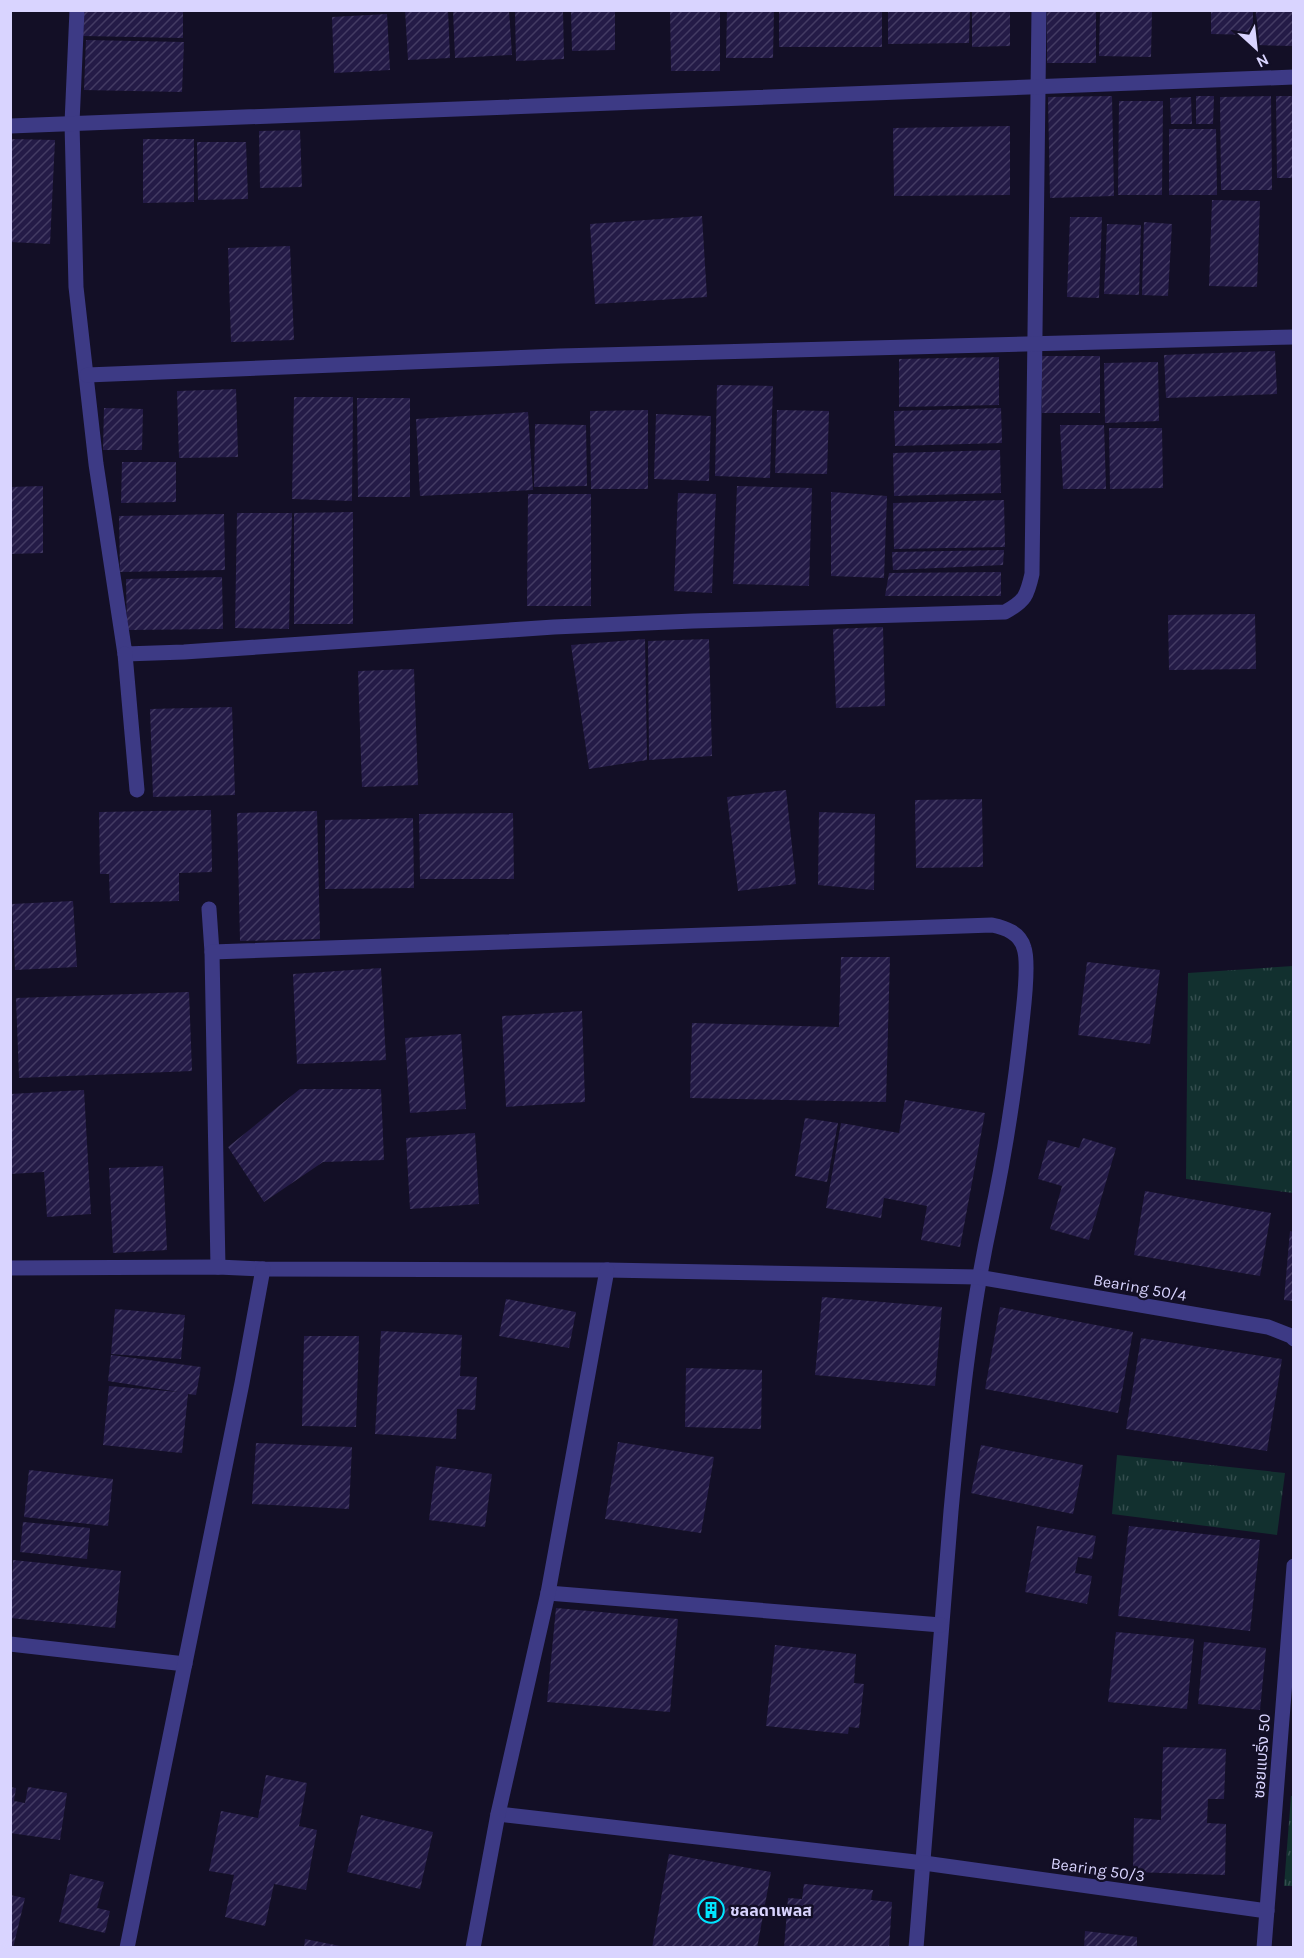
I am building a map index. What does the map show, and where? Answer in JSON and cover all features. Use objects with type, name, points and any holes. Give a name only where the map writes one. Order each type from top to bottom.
[{"type":"street","points":[[77,10],[72,123],[76,287],[96,464],[125,654],[137,790]]},
{"type":"street","points":[[125,654],[565,626],[1005,612],[1019,604],[1028,594],[1032,574],[1039,10]]},
{"type":"street","points":[[10,126],[1293,78]]},
{"type":"street","points":[[87,375],[560,356],[1293,337]]},
{"type":"street","points":[[209,909],[212,952],[218,1267]]},
{"type":"street","points":[[212,952],[980,926],[1006,928],[1018,937],[1025,949],[1025,997],[1015,1092],[978,1276],[957,1452],[916,1947]]},
{"type":"street","name":"Bearing 50/4","points":[[10,1268],[607,1270],[978,1276],[1268,1327],[1291,1336],[1293,1339]]},
{"type":"street","points":[[127,1947],[263,1269]]},
{"type":"street","points":[[473,1947],[498,1814],[548,1593],[607,1270]]},
{"type":"street","name":"ซอยแบริ่ง 50","points":[[1264,1947],[1293,1566]]},
{"type":"street","points":[[548,1593],[941,1625]]},
{"type":"street","points":[[10,1644],[185,1664]]},
{"type":"street","name":"Bearing 50/3","points":[[498,1814],[924,1863],[1267,1911]]},
{"type":"green space","points":[[1293,966],[1293,1193],[1186,1179],[1188,973]]},
{"type":"green space","points":[[1117,1455],[1285,1473],[1277,1535],[1112,1514]]},
{"type":"green space","points":[[1291,1796],[1294,1796],[1293,1886],[1284,1886]]},
{"type":"building","points":[[84,10],[183,10],[183,38],[83,36]]},
{"type":"building","points":[[405,10],[448,10],[450,58],[408,60]]},
{"type":"building","points":[[453,10],[509,10],[512,55],[455,58]]},
{"type":"building","points":[[515,10],[563,10],[564,59],[516,61]]},
{"type":"building","points":[[571,10],[615,10],[615,50],[572,51]]},
{"type":"building","points":[[670,10],[720,10],[720,71],[671,71]]},
{"type":"building","points":[[727,10],[774,10],[773,58],[726,58]]},
{"type":"building","points":[[779,10],[882,10],[882,47],[779,47]]},
{"type":"building","points":[[888,10],[970,10],[969,43],[888,44]]},
{"type":"building","points":[[972,10],[1010,10],[1010,46],[972,47]]},
{"type":"building","points":[[1047,10],[1096,10],[1096,63],[1047,63]]},
{"type":"building","points":[[1100,10],[1152,10],[1151,57],[1099,56]]},
{"type":"building","points":[[1211,10],[1253,10],[1253,35],[1211,34]]},
{"type":"building","points":[[1256,10],[1294,10],[1294,46],[1255,45]]},
{"type":"building","points":[[387,14],[390,70],[334,73],[332,17]]},
{"type":"building","points":[[86,40],[184,42],[182,92],[84,90]]},
{"type":"building","points":[[1112,96],[1114,196],[1050,198],[1048,97]]},
{"type":"building","points":[[1196,96],[1214,96],[1213,124],[1196,124]]},
{"type":"building","points":[[1271,96],[1272,190],[1221,190],[1220,97]]},
{"type":"building","points":[[1276,96],[1294,96],[1294,178],[1277,178]]},
{"type":"building","points":[[1191,97],[1192,124],[1171,124],[1170,98]]},
{"type":"building","points":[[1119,101],[1163,101],[1162,195],[1118,195]]},
{"type":"building","points":[[1010,126],[1010,195],[894,196],[893,128]]},
{"type":"building","points":[[1169,129],[1216,129],[1217,195],[1169,195]]},
{"type":"building","points":[[300,130],[302,187],[260,188],[259,131]]},
{"type":"building","points":[[10,139],[55,140],[50,244],[10,242]]},
{"type":"building","points":[[143,139],[194,139],[194,202],[143,203]]},
{"type":"building","points":[[197,142],[246,142],[248,199],[198,200]]},
{"type":"building","points":[[1212,200],[1260,201],[1257,287],[1209,286]]},
{"type":"building","points":[[702,216],[707,297],[595,304],[590,224]]},
{"type":"building","points":[[1070,217],[1102,217],[1099,298],[1067,297]]},
{"type":"building","points":[[1144,222],[1172,224],[1168,296],[1142,295]]},
{"type":"building","points":[[1107,224],[1141,225],[1139,295],[1104,294]]},
{"type":"building","points":[[290,246],[294,340],[231,342],[228,248]]},
{"type":"building","points":[[1275,351],[1277,394],[1166,398],[1164,355]]},
{"type":"building","points":[[1042,356],[1100,356],[1100,413],[1042,413]]},
{"type":"building","points":[[999,357],[999,405],[899,407],[899,359]]},
{"type":"building","points":[[1158,362],[1159,421],[1105,423],[1104,363]]},
{"type":"building","points":[[717,385],[773,386],[770,478],[715,476]]},
{"type":"building","points":[[236,389],[238,457],[179,458],[177,391]]},
{"type":"building","points":[[294,397],[353,397],[352,501],[292,499]]},
{"type":"building","points":[[357,398],[410,398],[410,497],[358,497]]},
{"type":"building","points":[[104,408],[143,409],[142,450],[103,450]]},
{"type":"building","points":[[1001,408],[1002,443],[895,446],[894,411]]},
{"type":"building","points":[[648,410],[648,489],[591,489],[590,411]]},
{"type":"building","points":[[777,410],[829,411],[827,474],[775,473]]},
{"type":"building","points":[[528,412],[533,490],[420,496],[416,419]]},
{"type":"building","points":[[656,414],[711,416],[709,481],[654,479]]},
{"type":"building","points":[[535,424],[586,425],[587,486],[534,487]]},
{"type":"building","points":[[1060,425],[1104,425],[1106,489],[1063,489]]},
{"type":"building","points":[[1109,428],[1162,428],[1163,488],[1110,489]]},
{"type":"building","points":[[1000,450],[1001,493],[894,496],[893,453]]},
{"type":"building","points":[[122,462],[176,462],[176,502],[121,503]]},
{"type":"building","points":[[43,486],[43,553],[10,554],[10,487]]},
{"type":"building","points":[[737,486],[812,488],[809,586],[733,584]]},
{"type":"building","points":[[831,492],[887,496],[884,578],[831,576]]},
{"type":"building","points":[[678,493],[716,494],[712,593],[674,591]]},
{"type":"building","points":[[528,494],[591,494],[591,606],[527,606]]},
{"type":"building","points":[[1004,500],[1005,547],[894,549],[893,503]]},
{"type":"building","points":[[353,512],[353,624],[294,624],[294,513]]},
{"type":"building","points":[[237,513],[292,513],[289,629],[235,628]]},
{"type":"building","points":[[224,514],[225,570],[120,572],[119,516]]},
{"type":"building","points":[[1004,550],[1003,565],[893,570],[892,552]]},
{"type":"building","points":[[1001,572],[1001,596],[885,596],[889,573]]},
{"type":"building","points":[[222,577],[223,629],[127,630],[126,579]]},
{"type":"building","points":[[1255,614],[1256,669],[1169,670],[1168,615]]},
{"type":"building","points":[[883,627],[885,706],[836,708],[833,629]]},
{"type":"building","points":[[645,639],[647,760],[589,769],[571,645]]},
{"type":"building","points":[[709,639],[712,756],[649,760],[648,641]]},
{"type":"building","points":[[414,669],[418,785],[362,787],[358,671]]},
{"type":"building","points":[[232,707],[235,795],[153,797],[150,709]]},
{"type":"building","points":[[786,790],[796,884],[738,891],[727,797]]},
{"type":"building","points":[[982,799],[983,867],[916,868],[915,800]]},
{"type":"building","points":[[211,810],[212,872],[179,873],[179,901],[110,903],[109,874],[100,874],[99,812]]},
{"type":"building","points":[[317,811],[320,939],[240,941],[237,813]]},
{"type":"building","points":[[819,812],[875,814],[874,890],[818,885]]},
{"type":"building","points":[[513,813],[514,879],[420,879],[419,814]]},
{"type":"building","points":[[413,818],[414,888],[325,889],[325,820]]},
{"type":"building","points":[[73,901],[77,967],[15,970],[12,904]]},
{"type":"building","points":[[841,957],[890,957],[886,1102],[690,1098],[692,1023],[839,1027]]},
{"type":"building","points":[[1087,962],[1160,970],[1150,1044],[1078,1035]]},
{"type":"building","points":[[381,968],[386,1060],[297,1064],[293,974]]},
{"type":"building","points":[[189,992],[192,1071],[19,1078],[16,998]]},
{"type":"building","points":[[582,1011],[585,1102],[506,1107],[502,1016]]},
{"type":"building","points":[[461,1034],[466,1109],[410,1113],[405,1038]]},
{"type":"building","points":[[300,1089],[381,1089],[384,1160],[323,1162],[264,1202],[228,1147]]},
{"type":"building","points":[[84,1090],[91,1214],[47,1217],[44,1172],[10,1174],[10,1094]]},
{"type":"building","points":[[905,1100],[985,1113],[960,1247],[921,1240],[927,1206],[884,1198],[881,1218],[826,1208],[841,1123],[899,1133]]},
{"type":"building","points":[[805,1118],[838,1123],[827,1182],[795,1176]]},
{"type":"building","points":[[475,1133],[479,1204],[410,1209],[406,1138]]},
{"type":"building","points":[[1083,1138],[1116,1148],[1089,1240],[1050,1229],[1062,1186],[1038,1179],[1048,1140],[1079,1148]]},
{"type":"building","points":[[163,1166],[167,1250],[113,1253],[109,1168]]},
{"type":"building","points":[[1145,1191],[1271,1213],[1260,1276],[1134,1255]]},
{"type":"building","points":[[1290,1231],[1294,1232],[1294,1301],[1284,1300]]},
{"type":"building","points":[[822,1297],[942,1307],[935,1386],[815,1375]]},
{"type":"building","points":[[506,1299],[576,1312],[569,1348],[499,1336]]},
{"type":"building","points":[[1000,1307],[1133,1332],[1118,1413],[985,1389]]},
{"type":"building","points":[[115,1309],[185,1315],[181,1359],[111,1354]]},
{"type":"building","points":[[381,1331],[462,1335],[460,1376],[477,1377],[475,1410],[457,1409],[456,1439],[375,1434]]},
{"type":"building","points":[[304,1336],[359,1336],[356,1427],[302,1426]]},
{"type":"building","points":[[1141,1338],[1282,1359],[1267,1451],[1126,1429]]},
{"type":"building","points":[[111,1355],[201,1367],[196,1395],[188,1394],[182,1453],[103,1445],[109,1386],[179,1392],[108,1381]]},
{"type":"building","points":[[686,1368],[762,1370],[761,1429],[685,1427]]},
{"type":"building","points":[[618,1442],[714,1457],[701,1533],[605,1519]]},
{"type":"building","points":[[256,1443],[352,1447],[349,1509],[252,1504]]},
{"type":"building","points":[[981,1445],[1083,1465],[1073,1514],[971,1493]]},
{"type":"building","points":[[436,1466],[492,1474],[485,1527],[429,1520]]},
{"type":"building","points":[[29,1470],[113,1479],[108,1526],[24,1517]]},
{"type":"building","points":[[23,1522],[90,1528],[87,1559],[20,1552]]},
{"type":"building","points":[[1037,1526],[1096,1536],[1092,1559],[1078,1557],[1075,1573],[1092,1576],[1087,1604],[1025,1592]]},
{"type":"building","points":[[1129,1526],[1260,1540],[1250,1631],[1118,1616]]},
{"type":"building","points":[[13,1560],[121,1571],[115,1628],[10,1618]]},
{"type":"building","points":[[556,1608],[678,1619],[670,1712],[547,1702]]},
{"type":"building","points":[[1116,1632],[1194,1639],[1187,1709],[1108,1702]]},
{"type":"building","points":[[1204,1642],[1266,1648],[1260,1710],[1198,1704]]},
{"type":"building","points":[[775,1645],[856,1654],[854,1683],[864,1684],[859,1728],[849,1727],[848,1734],[766,1726]]},
{"type":"building","points":[[1163,1747],[1226,1749],[1224,1799],[1208,1799],[1207,1823],[1226,1824],[1225,1875],[1133,1872],[1134,1818],[1161,1820]]},
{"type":"building","points":[[266,1775],[307,1783],[299,1826],[317,1830],[306,1890],[274,1884],[265,1926],[225,1917],[234,1875],[209,1871],[221,1811],[258,1818]]},
{"type":"building","points":[[10,1787],[16,1788],[14,1801],[25,1803],[28,1787],[67,1793],[60,1840],[10,1833]]},
{"type":"building","points":[[361,1815],[433,1832],[420,1889],[347,1872]]},
{"type":"building","name":"ชลลดาเพลส","points":[[669,1854],[771,1872],[757,1948],[652,1948]]},
{"type":"building","points":[[70,1874],[104,1882],[97,1908],[110,1911],[105,1933],[59,1922]]},
{"type":"building","points":[[804,1884],[873,1890],[871,1900],[892,1902],[889,1948],[784,1948],[788,1898],[802,1899]]},
{"type":"building","points":[[10,1895],[25,1898],[13,1948],[10,1948]]},
{"type":"building","points":[[1085,1931],[1137,1937],[1137,1948],[1084,1948]]},
{"type":"building","points":[[305,1939],[340,1946],[340,1948],[304,1948]]},
{"type":"place","name":"ชลลดาเพลส","points":[[711,1910]]}]
